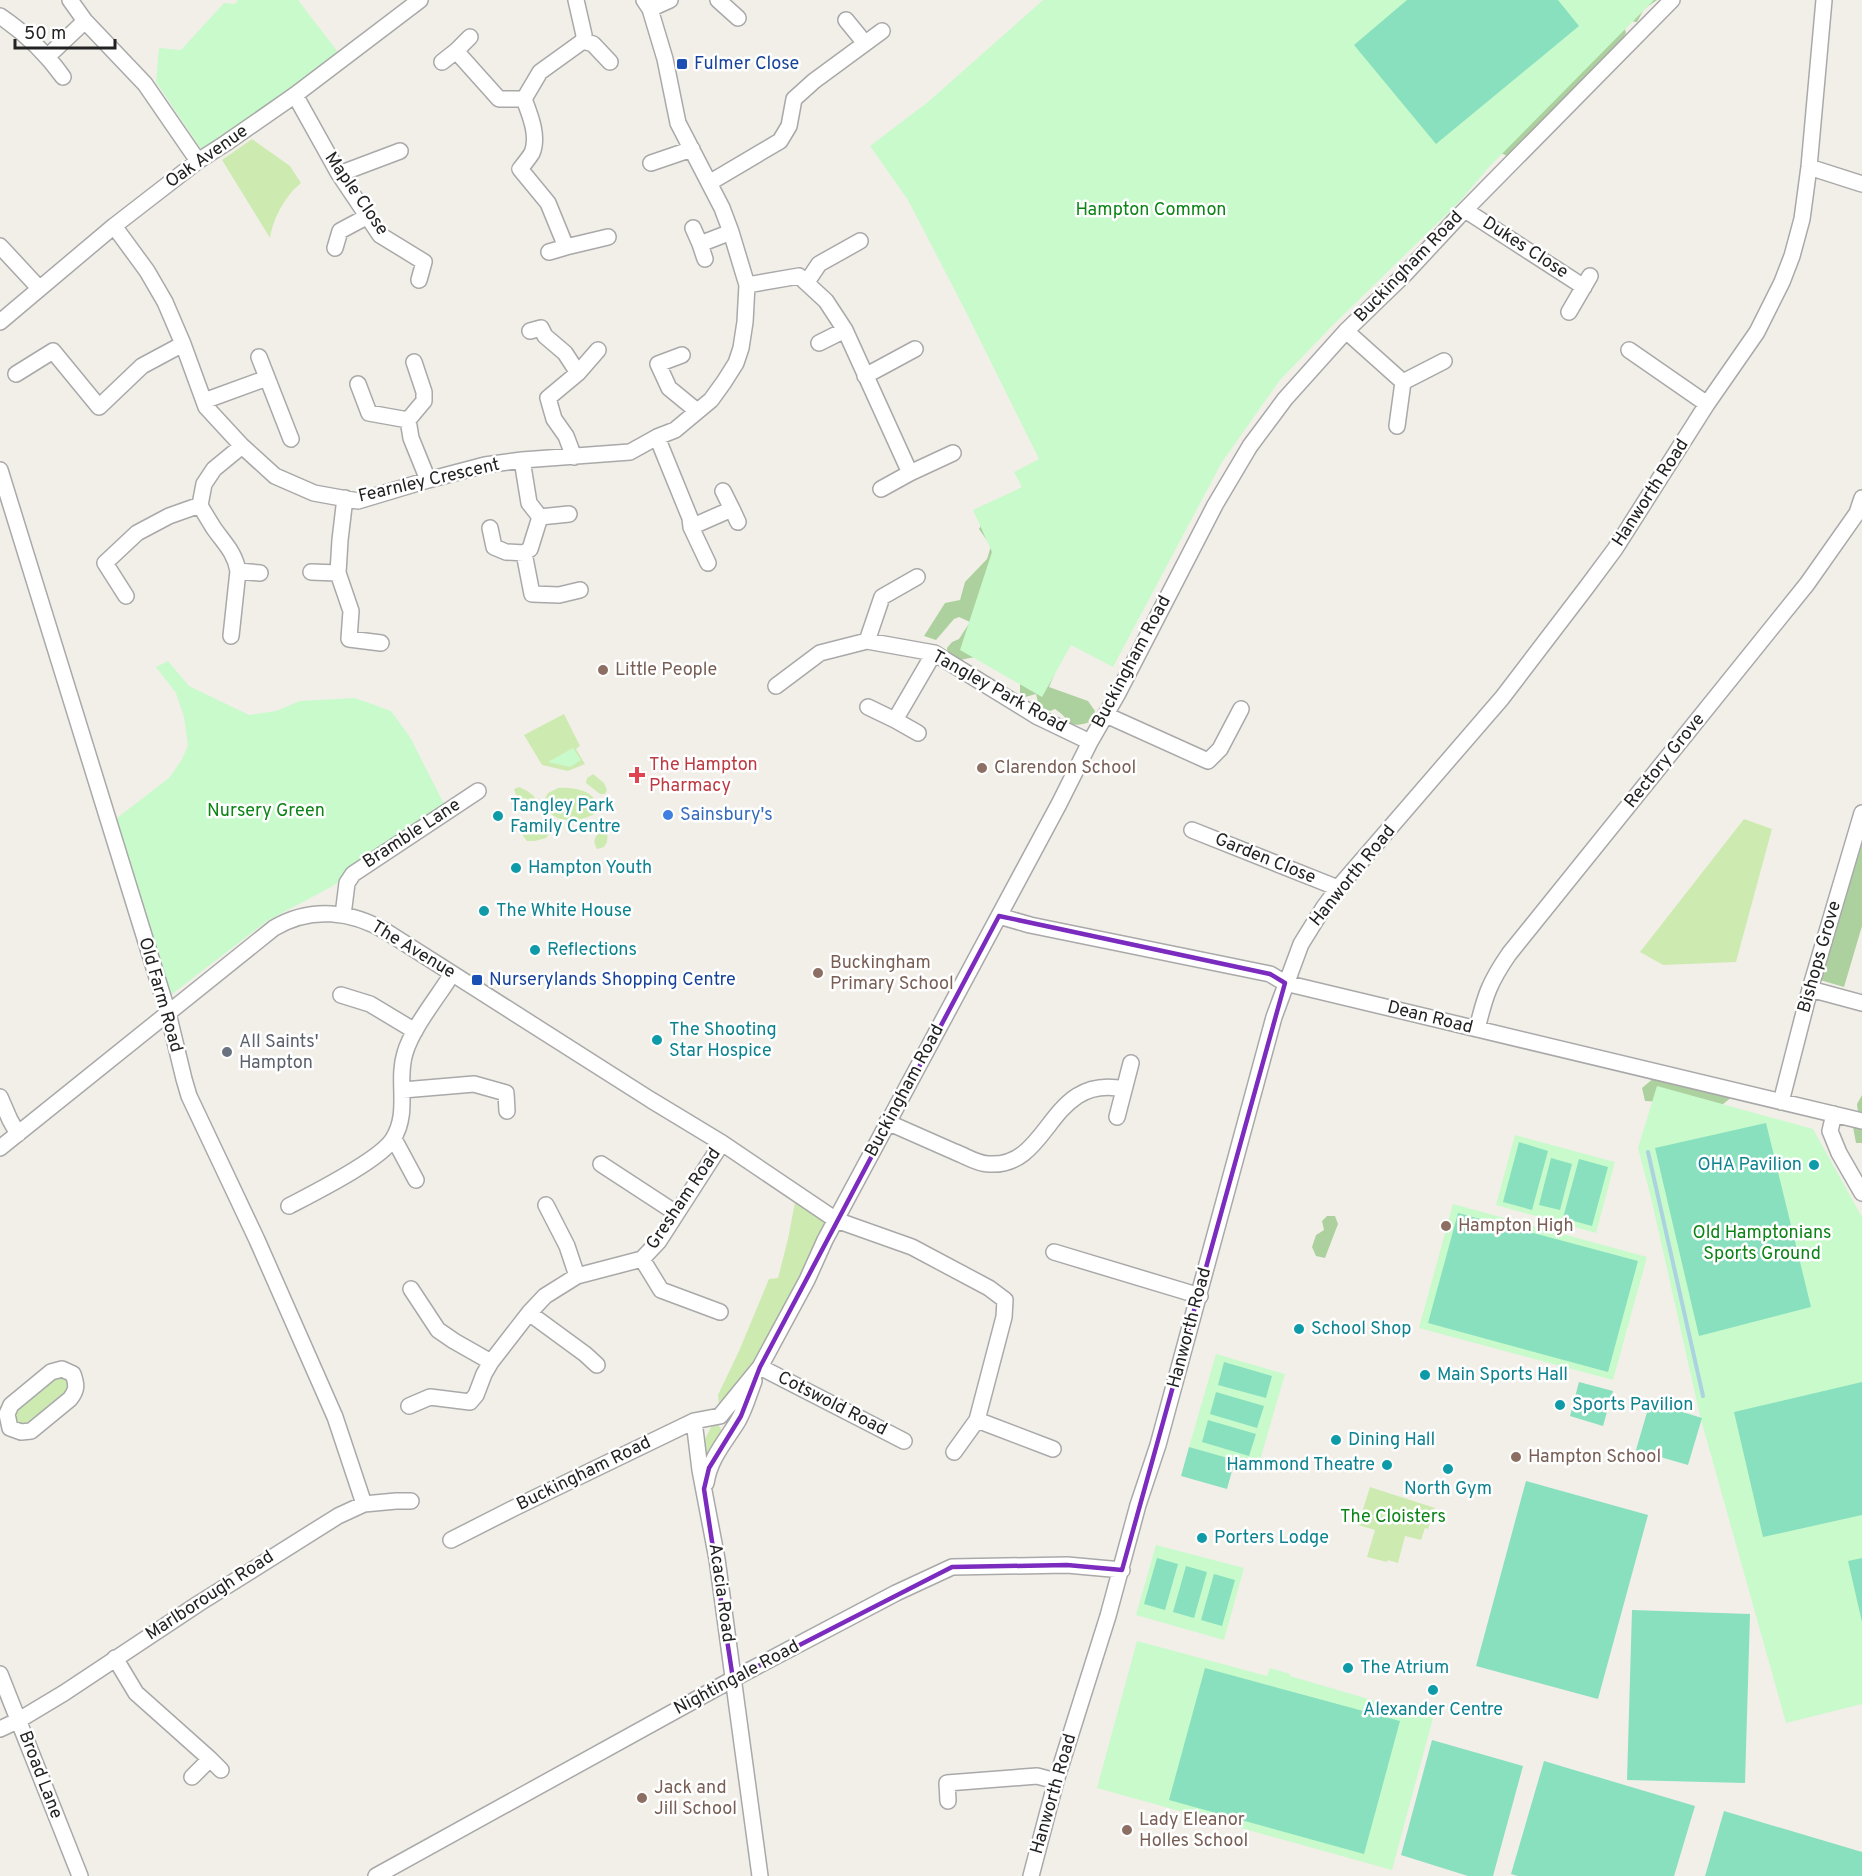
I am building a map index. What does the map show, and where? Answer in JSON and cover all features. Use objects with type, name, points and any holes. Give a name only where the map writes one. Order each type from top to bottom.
[{"type":"street","name":"Oak Avenue","points":[[0,322],[114,225],[198,161],[295,95],[420,0]]},
{"type":"street","points":[[524,99],[540,72],[583,41],[584,35],[576,0]]},
{"type":"street","points":[[647,4],[670,0]]},
{"type":"street","points":[[718,0],[738,18]]},
{"type":"street","name":"Buckingham Road","points":[[720,1416],[760,1367],[887,1122],[1059,804],[1215,505],[1250,446],[1285,399],[1346,331],[1405,274],[1672,0]]},
{"type":"street","name":"Hanworth Road","points":[[1030,1876],[1056,1781],[1122,1570],[1138,1505],[1158,1445],[1272,1026],[1286,983],[1307,933],[1338,888],[1502,698],[1615,549],[1707,404],[1756,332],[1782,282],[1802,219],[1824,0]]},
{"type":"street","points":[[75,1],[85,21],[145,84],[198,161]]},
{"type":"street","name":"Fearnley Crescent","points":[[114,225],[147,271],[165,302],[206,406],[242,446],[275,476],[314,493],[358,501],[485,465],[630,452],[657,436],[675,430],[711,400],[724,382],[736,363],[741,348],[747,285],[722,208],[678,123],[665,59],[647,4]]},
{"type":"street","points":[[0,16],[48,56],[63,76]]},
{"type":"street","points":[[846,20],[864,42]]},
{"type":"street","points":[[48,56],[85,21]]},
{"type":"street","points":[[709,183],[780,141],[789,126],[794,99],[864,42],[882,31]]},
{"type":"street","points":[[442,62],[470,37]]},
{"type":"street","points":[[583,41],[594,44],[610,62]]},
{"type":"street","points":[[456,51],[499,99],[524,99]]},
{"type":"street","name":"Maple Close","points":[[295,95],[339,174],[380,235],[430,261],[419,280]]},
{"type":"street","points":[[524,99],[533,123],[534,145],[532,154],[520,169],[548,203],[566,248]]},
{"type":"street","points":[[651,163],[692,149]]},
{"type":"street","points":[[339,174],[400,151]]},
{"type":"street","points":[[1809,167],[1862,184]]},
{"type":"street","name":"Dukes Close","points":[[1465,210],[1587,282],[1569,312]]},
{"type":"street","points":[[335,248],[340,231],[368,216]]},
{"type":"street","points":[[693,228],[703,252],[731,232]]},
{"type":"street","points":[[549,252],[608,237]]},
{"type":"street","points":[[807,282],[819,264],[860,241]]},
{"type":"street","points":[[0,246],[39,288]]},
{"type":"street","points":[[747,285],[799,276],[826,301],[844,330],[910,473]]},
{"type":"street","points":[[530,331],[541,328],[545,336],[566,353],[578,373]]},
{"type":"street","points":[[819,343],[844,330]]},
{"type":"street","points":[[1346,331],[1403,382]]},
{"type":"street","points":[[16,374],[53,351],[99,407],[142,366],[183,344]]},
{"type":"street","points":[[865,376],[915,349]]},
{"type":"street","points":[[574,457],[566,436],[554,419],[548,398],[578,373],[598,350]]},
{"type":"street","points":[[1629,350],[1707,404]]},
{"type":"street","points":[[682,355],[658,364],[669,388],[697,411]]},
{"type":"street","points":[[259,357],[291,439]]},
{"type":"street","points":[[1403,382],[1444,361]]},
{"type":"street","points":[[414,362],[424,392],[424,401],[408,420],[411,438],[428,480]]},
{"type":"street","points":[[204,401],[267,378]]},
{"type":"street","points":[[1397,426],[1403,382]]},
{"type":"street","points":[[358,384],[369,413],[408,420]]},
{"type":"street","points":[[657,436],[708,563]]},
{"type":"street","points":[[231,636],[238,571],[234,556],[200,505],[204,484],[214,469],[242,446]]},
{"type":"street","points":[[881,489],[953,453]]},
{"type":"street","points":[[522,460],[530,503],[540,517]]},
{"type":"street","name":"Old Farm Road","points":[[0,470],[168,1013],[189,1096],[257,1240],[334,1417],[364,1504]]},
{"type":"street","points":[[692,527],[735,515],[723,491]]},
{"type":"street","points":[[345,498],[338,573],[351,611],[349,639],[381,643]]},
{"type":"street","name":"Rectory Grove","points":[[1477,1029],[1493,976],[1799,593],[1859,514],[1862,498]]},
{"type":"street","points":[[126,596],[105,563],[137,533],[169,516],[200,505]]},
{"type":"street","points":[[540,517],[569,514]]},
{"type":"street","points":[[490,528],[494,547],[506,552],[524,553],[530,549],[540,517]]},
{"type":"street","points":[[524,553],[532,594],[559,595],[580,590]]},
{"type":"street","points":[[238,571],[261,573]]},
{"type":"street","points":[[311,572],[338,573]]},
{"type":"street","points":[[867,641],[882,597],[917,577]]},
{"type":"street","name":"Tangley Park Road","points":[[776,686],[820,653],[867,641],[934,653],[1038,717],[1090,742]]},
{"type":"street","points":[[895,720],[934,653]]},
{"type":"street","points":[[868,707],[918,733]]},
{"type":"street","points":[[1106,715],[1208,761],[1220,749],[1241,709]]},
{"type":"street","name":"Bramble Lane","points":[[342,915],[346,883],[352,874],[478,790]]},
{"type":"street","name":"Bishops Grove","points":[[1781,1102],[1810,989],[1862,813]]},
{"type":"street","name":"Garden Close","points":[[1192,830],[1338,888]]},
{"type":"street","name":"The Avenue","points":[[0,1148],[281,924],[309,915],[326,913],[359,919],[379,927],[722,1143],[836,1220],[912,1247],[989,1288],[1005,1300],[1004,1317],[977,1420]]},
{"type":"street","name":"Dean Road","points":[[999,916],[1030,925],[1270,974],[1286,983],[1862,1121]]},
{"type":"street","points":[[289,1206],[376,1156],[394,1139],[402,1111],[404,1054],[452,974]]},
{"type":"street","points":[[1810,989],[1862,1003]]},
{"type":"street","points":[[340,995],[370,1004],[416,1031]]},
{"type":"street","points":[[1117,1117],[1131,1063]]},
{"type":"street","points":[[403,1090],[471,1084],[484,1086],[506,1093],[507,1111]]},
{"type":"street","points":[[887,1122],[981,1163],[1005,1164],[1029,1150],[1062,1108],[1078,1095],[1088,1090],[1104,1087],[1124,1089]]},
{"type":"street","points":[[0,1097],[18,1134]]},
{"type":"street","points":[[1834,1114],[1830,1131],[1839,1153],[1862,1193]]},
{"type":"street","points":[[394,1139],[416,1180]]},
{"type":"street","name":"Gresham Road","points":[[409,1406],[430,1397],[470,1402],[476,1395],[491,1362],[545,1296],[577,1276],[642,1258],[659,1241],[722,1143]]},
{"type":"street","points":[[601,1164],[676,1213]]},
{"type":"street","points":[[546,1205],[567,1246],[577,1276]]},
{"type":"street","points":[[1054,1252],[1200,1296]]},
{"type":"street","points":[[642,1258],[661,1290],[720,1312]]},
{"type":"street","points":[[411,1289],[438,1330],[491,1362]]},
{"type":"street","points":[[529,1313],[597,1365]]},
{"type":"street","name":"Acacia Road","points":[[704,1489],[708,1468],[738,1421],[760,1367]]},
{"type":"street","name":"Cotswold Road","points":[[760,1367],[904,1441]]},
{"type":"street","points":[[62,1369],[73,1374],[77,1385],[70,1399],[31,1431],[5,1433],[7,1414],[11,1405],[51,1372],[62,1369]]},
{"type":"street","name":"Buckingham Road","points":[[451,1540],[694,1421],[720,1416],[738,1421]]},
{"type":"street","points":[[954,1452],[977,1420],[1053,1449]]},
{"type":"street","name":"Acacia Road","points":[[694,1421],[700,1470],[717,1559],[760,1876]]},
{"type":"street","name":"Marlborough Road","points":[[0,1729],[64,1693],[323,1524],[364,1504],[411,1501]]},
{"type":"street","name":"Nightingale Road","points":[[376,1876],[733,1679],[896,1593],[952,1567],[1067,1565],[1122,1570]]},
{"type":"street","points":[[115,1658],[141,1698],[215,1765],[192,1777]]},
{"type":"street","name":"Broad Lane","points":[[0,1674],[80,1876]]},
{"type":"street","points":[[948,1801],[947,1783],[1037,1776],[1056,1781]]},
{"type":"highlighted area","points":[[999,916],[1270,974],[1285,983],[1122,1570],[1067,1565],[952,1567],[733,1679],[704,1489],[709,1468],[741,1416],[760,1367]]},
{"type":"green space","points":[[238,0],[298,0],[341,56],[201,149],[156,82],[159,48],[181,50],[224,3],[235,4]]},
{"type":"green space","name":"Hampton Common","points":[[1043,0],[1654,0],[1490,166],[1459,202],[1280,380],[1222,462],[1113,667],[1071,645],[1042,697],[960,650],[992,552],[973,510],[1022,487],[1014,472],[1039,459],[908,200],[870,146],[928,102]]},
{"type":"green space","points":[[1407,0],[1558,0],[1579,26],[1436,144],[1354,45]]},
{"type":"green space","points":[[1624,0],[1657,0],[1644,9],[1637,22],[1631,21],[1624,26],[1626,33],[1603,70],[1580,82],[1575,97],[1507,156],[1495,150]]},
{"type":"green space","points":[[252,139],[290,166],[301,183],[281,208],[270,238],[222,160]]},
{"type":"green space","points":[[983,522],[995,534],[985,655],[960,660],[948,657],[947,648],[959,639],[970,622],[959,617],[954,619],[936,640],[924,636],[945,603],[960,600],[965,582],[987,559],[991,546],[979,529]]},
{"type":"green space","points":[[1067,644],[1049,687],[1088,701],[1095,711],[1093,721],[1078,725],[1071,723],[1055,709],[1050,711],[1039,706],[1036,694],[1025,697],[1020,693],[1020,681]]},
{"type":"green space","name":"Nursery Green","points":[[168,661],[189,686],[249,715],[276,711],[300,701],[355,698],[391,711],[410,737],[446,808],[331,887],[267,921],[168,997],[113,821],[169,778],[188,746],[184,717],[176,693],[156,667]]},
{"type":"green space","points":[[564,714],[580,746],[576,749],[585,764],[568,771],[542,765],[524,735]]},
{"type":"green space","points":[[573,748],[581,760],[570,767],[548,762]]},
{"type":"green space","points":[[593,774],[604,783],[607,790],[605,794],[600,794],[586,783],[587,778]]},
{"type":"green space","points":[[519,787],[535,797],[538,803],[534,807],[527,806],[519,800],[514,789]]},
{"type":"green space","points":[[558,788],[571,788],[590,795],[598,805],[598,812],[586,818],[572,820],[552,815],[547,810],[544,800],[548,793]]},
{"type":"green space","points":[[1744,819],[1772,829],[1736,962],[1663,965],[1640,952]]},
{"type":"green space","points":[[529,825],[538,825],[546,829],[549,834],[546,838],[527,841],[523,836],[523,829]]},
{"type":"green space","points":[[602,828],[608,829],[607,842],[604,847],[597,849],[595,840]]},
{"type":"green space","points":[[1862,836],[1862,926],[1844,987],[1820,980]]},
{"type":"green space","points":[[1655,1077],[1733,1096],[1722,1105],[1645,1101],[1642,1088]]},
{"type":"green space","name":"Old Hamptonians Sports Ground","points":[[1657,1086],[1813,1129],[1862,1217],[1862,1704],[1786,1723],[1700,1416],[1638,1148]]},
{"type":"green space","points":[[1862,1095],[1862,1143],[1856,1143],[1853,1127],[1859,1120],[1857,1104]]},
{"type":"green space","points":[[1766,1123],[1811,1307],[1699,1336],[1655,1148]]},
{"type":"green space","points":[[1515,1135],[1615,1162],[1596,1233],[1496,1205]]},
{"type":"green space","points":[[1519,1142],[1548,1151],[1532,1210],[1503,1202]]},
{"type":"green space","points":[[1551,1158],[1572,1164],[1560,1210],[1539,1205]]},
{"type":"green space","points":[[1579,1159],[1608,1167],[1592,1226],[1563,1218]]},
{"type":"green space","points":[[768,1173],[836,1220],[807,1280],[720,1416],[718,1395],[769,1279],[778,1278],[788,1239],[795,1202],[762,1180]]},
{"type":"green space","points":[[1453,1204],[1647,1257],[1613,1380],[1419,1328]]},
{"type":"green space","points":[[1458,1213],[1638,1261],[1608,1372],[1428,1323]]},
{"type":"green space","points":[[1327,1216],[1335,1216],[1338,1224],[1325,1258],[1316,1256],[1312,1247],[1316,1235],[1324,1230],[1322,1221]]},
{"type":"green space","points":[[1216,1354],[1285,1374],[1258,1467],[1189,1447]]},
{"type":"green space","points":[[1224,1362],[1272,1376],[1266,1398],[1218,1385]]},
{"type":"green space","points":[[60,1374],[69,1379],[70,1390],[32,1424],[20,1427],[13,1420],[15,1409]]},
{"type":"green space","points":[[1579,1382],[1613,1391],[1603,1426],[1570,1416]]},
{"type":"green space","points":[[1862,1382],[1862,1515],[1763,1537],[1734,1412]]},
{"type":"green space","points":[[1216,1392],[1264,1406],[1257,1428],[1210,1414]]},
{"type":"green space","points":[[1650,1402],[1702,1418],[1688,1465],[1636,1450]]},
{"type":"green space","points":[[1208,1420],[1256,1434],[1249,1456],[1202,1442]]},
{"type":"green space","points":[[712,1425],[720,1427],[722,1432],[710,1456],[706,1458],[704,1441]]},
{"type":"green space","points":[[1189,1447],[1235,1460],[1227,1489],[1181,1476]]},
{"type":"green space","points":[[1526,1481],[1648,1515],[1598,1699],[1476,1666]]},
{"type":"green space","name":"The Cloisters","points":[[1370,1487],[1435,1508],[1428,1529],[1425,1528],[1421,1540],[1405,1536],[1398,1563],[1367,1557],[1375,1530],[1358,1525]]},
{"type":"green space","points":[[1156,1545],[1244,1568],[1224,1640],[1136,1615]]},
{"type":"green space","points":[[1157,1558],[1178,1564],[1165,1610],[1144,1604]]},
{"type":"green space","points":[[1862,1558],[1862,1622],[1848,1561]]},
{"type":"green space","points":[[1186,1566],[1207,1572],[1194,1618],[1173,1612]]},
{"type":"green space","points":[[1214,1574],[1235,1580],[1222,1626],[1201,1620]]},
{"type":"green space","points":[[1632,1610],[1750,1614],[1745,1783],[1627,1780]]},
{"type":"green space","points":[[1137,1641],[1267,1676],[1270,1668],[1433,1718],[1392,1870],[1097,1788]]},
{"type":"green space","points":[[1205,1668],[1400,1721],[1364,1854],[1169,1800]]},
{"type":"green space","points":[[1432,1740],[1523,1766],[1493,1876],[1468,1876],[1401,1855]]},
{"type":"green space","points":[[1544,1761],[1695,1806],[1674,1876],[1518,1876],[1511,1874]]},
{"type":"green space","points":[[1724,1811],[1862,1852],[1862,1876],[1705,1876]]},
{"type":"waterway","points":[[1648,1152],[1703,1396]]},
{"type":"place","name":"Fulmer Close","points":[[682,64]]},
{"type":"place","name":"Little People","points":[[603,670]]},
{"type":"place","name":"Clarendon School","points":[[982,768]]},
{"type":"place","name":"The Hampton Pharmacy","points":[[637,775]]},
{"type":"place","name":"Sainsbury's","points":[[668,815]]},
{"type":"place","name":"Tangley Park Family Centre","points":[[498,816]]},
{"type":"place","name":"Hampton Youth","points":[[516,868]]},
{"type":"place","name":"The White House","points":[[484,911]]},
{"type":"place","name":"Reflections","points":[[535,950]]},
{"type":"place","name":"Buckingham Primary School","points":[[818,973]]},
{"type":"place","name":"Nurserylands Shopping Centre","points":[[477,980]]},
{"type":"place","name":"The Shooting Star Hospice","points":[[657,1040]]},
{"type":"place","name":"All Saints' Hampton","points":[[227,1052]]},
{"type":"place","name":"OHA Pavilion","points":[[1814,1165]]},
{"type":"place","name":"Hampton High","points":[[1446,1226]]},
{"type":"place","name":"School Shop","points":[[1299,1329]]},
{"type":"place","name":"Main Sports Hall","points":[[1425,1375]]},
{"type":"place","name":"Sports Pavilion","points":[[1560,1405]]},
{"type":"place","name":"Dining Hall","points":[[1336,1440]]},
{"type":"place","name":"Hampton School","points":[[1516,1457]]},
{"type":"place","name":"Hammond Theatre","points":[[1387,1465]]},
{"type":"place","name":"North Gym","points":[[1448,1469]]},
{"type":"place","name":"Porters Lodge","points":[[1202,1538]]},
{"type":"place","name":"The Atrium","points":[[1348,1668]]},
{"type":"place","name":"Alexander Centre","points":[[1433,1690]]},
{"type":"place","name":"Jack and Jill School","points":[[642,1798]]},
{"type":"place","name":"Lady Eleanor Holles School","points":[[1127,1830]]}]
